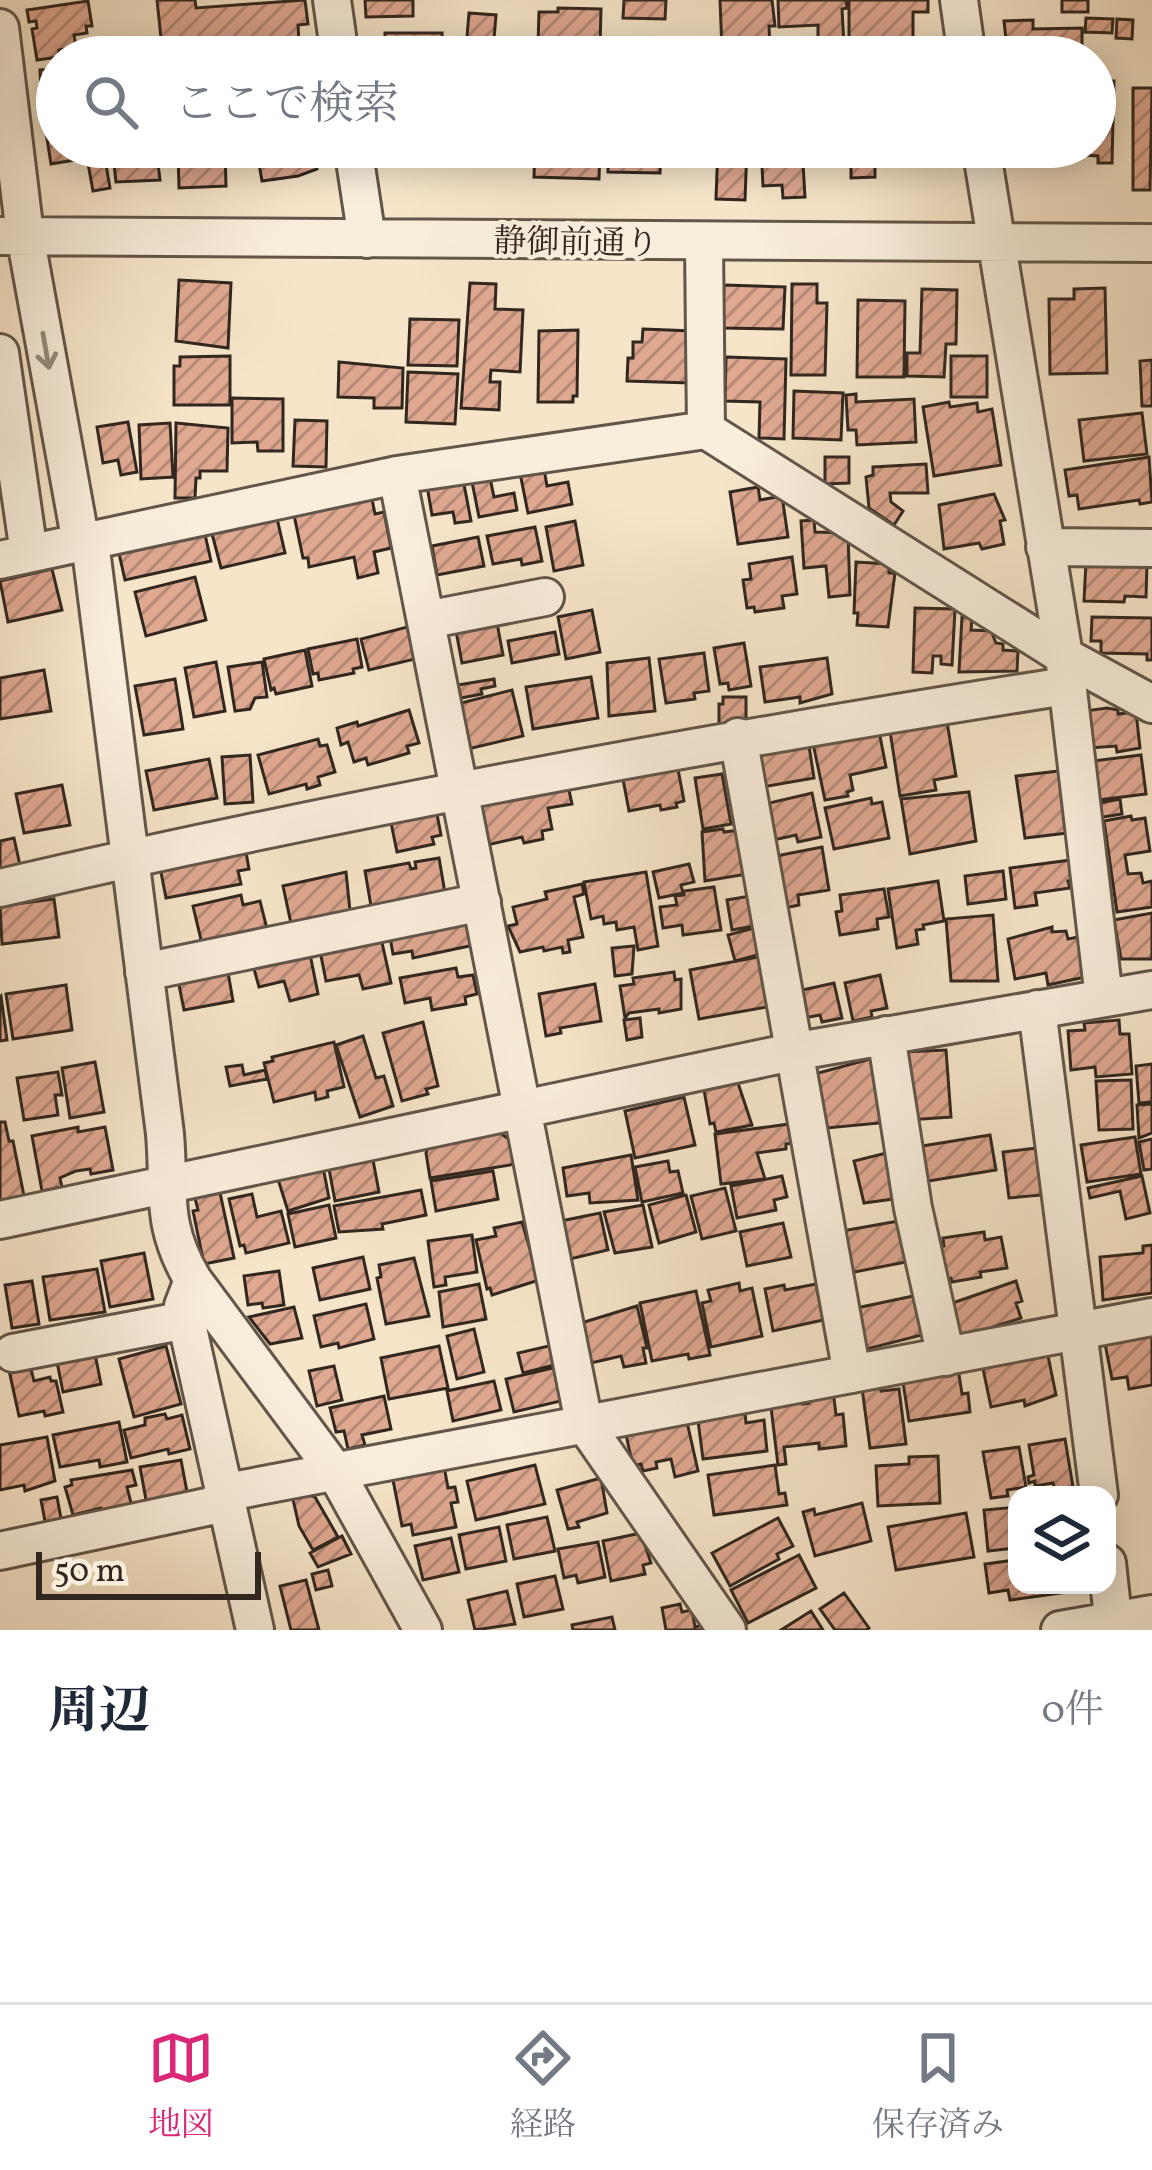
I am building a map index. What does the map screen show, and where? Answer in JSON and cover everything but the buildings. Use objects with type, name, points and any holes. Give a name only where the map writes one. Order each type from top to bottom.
[{"type":"street","points":[[332,0],[337,36]]},
{"type":"street","points":[[958,0],[964,36]]},
{"type":"street","points":[[0,28],[13,236],[86,542],[165,1134],[165,1184],[176,1252],[334,1472],[423,1630]]},
{"type":"street","points":[[356,168],[367,239]]},
{"type":"street","points":[[984,168],[1065,671],[1104,998]]},
{"type":"street","name":"静御前通り","points":[[13,236],[1152,243]]},
{"type":"street","points":[[704,243],[706,430]]},
{"type":"street","points":[[0,353],[14,557],[398,475],[706,430],[1065,671],[1152,704]]},
{"type":"street","points":[[398,475],[584,1423],[727,1630]]},
{"type":"street","points":[[1046,547],[1152,548]]},
{"type":"street","points":[[426,620],[545,597]]},
{"type":"street","points":[[0,888],[459,790],[1065,671]]},
{"type":"street","points":[[738,737],[852,1374]]},
{"type":"street","points":[[144,972],[482,902]]},
{"type":"street","points":[[0,1220],[792,1052],[1152,990]]},
{"type":"street","points":[[1037,1009],[1098,1486]]},
{"type":"street","points":[[886,1035],[913,1208],[946,1357]]},
{"type":"street","points":[[193,1280],[183,1306],[255,1630]]},
{"type":"street","points":[[0,1551],[334,1472],[1152,1317]]},
{"type":"street","points":[[13,1353],[186,1320]]},
{"type":"street","points":[[1111,1594],[1114,1618]]},
{"type":"street","points":[[1060,1630],[1152,1614]]}]
